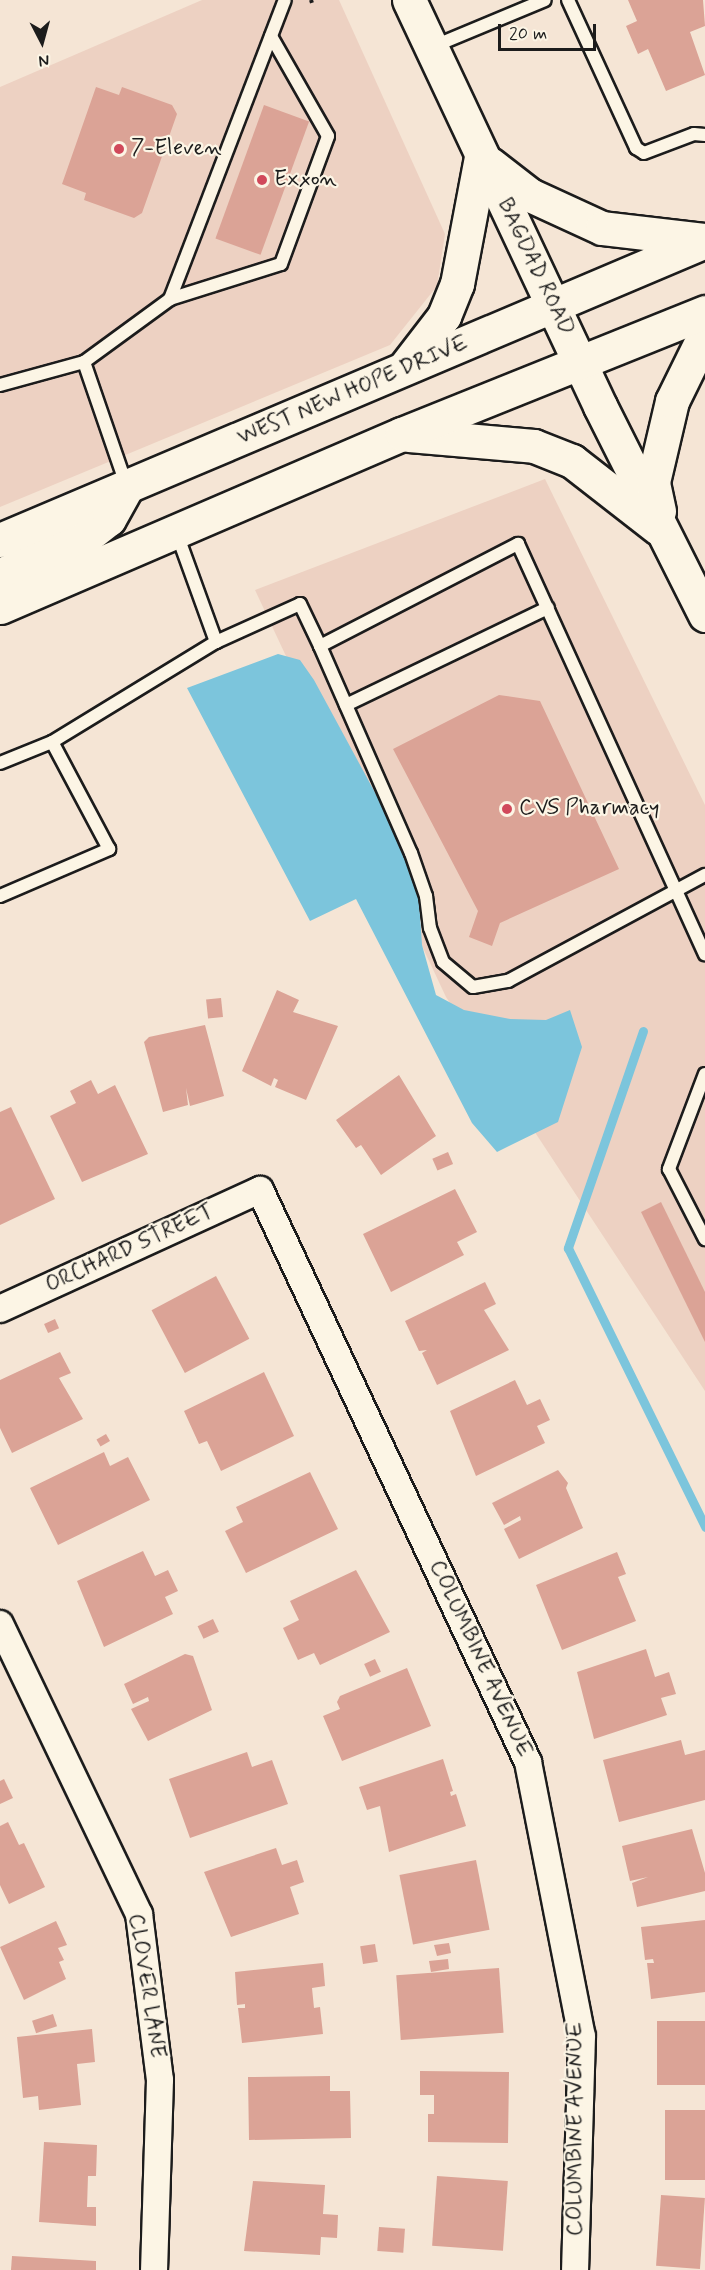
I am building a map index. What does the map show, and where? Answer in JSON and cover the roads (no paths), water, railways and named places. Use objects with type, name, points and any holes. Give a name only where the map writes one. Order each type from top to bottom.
[{"type":"main road","name":"BAGDAD ROAD","points":[[409,0],[579,362],[664,533]]},
{"type":"main road","points":[[403,369],[444,316],[457,284],[482,157],[530,195],[602,228],[705,240]]},
{"type":"main road","name":"WEST NEW HOPE DRIVE","points":[[0,540],[705,240]]},
{"type":"main road","points":[[0,607],[177,534],[402,434],[705,312]]},
{"type":"main road","points":[[705,334],[676,387],[653,482],[664,533],[705,615]]},
{"type":"main road","points":[[402,434],[534,446],[572,461],[664,533]]},
{"type":"main road","points":[[0,574],[82,540],[110,519],[127,486]]},
{"type":"street","name":"ORCHARD STREET","points":[[0,1309],[260,1190]]},
{"type":"street","name":"COLUMBINE AVENUE","points":[[260,1190],[528,1762],[582,2036],[574,2270]]},
{"type":"street","name":"CLOVER LANE","points":[[0,1624],[139,1914],[160,2080],[154,2270]]},
{"type":"lane","points":[[170,299],[285,0]]},
{"type":"lane","points":[[431,48],[545,0]]},
{"type":"lane","points":[[568,0],[636,148],[644,153],[694,134],[705,135]]},
{"type":"lane","points":[[0,385],[84,362],[170,299],[281,264],[328,136],[271,36]]},
{"type":"lane","points":[[84,362],[127,486]]},
{"type":"lane","points":[[177,534],[216,642]]},
{"type":"lane","points":[[320,646],[518,544],[705,954]]},
{"type":"lane","points":[[0,763],[51,742],[216,642],[300,604],[411,853],[426,896],[430,928],[443,962],[473,987],[508,981],[705,875]]},
{"type":"lane","points":[[346,705],[548,608]]},
{"type":"lane","points":[[0,896],[109,849],[51,742]]},
{"type":"lane","points":[[705,1074],[669,1169],[705,1239]]},
{"type":"water","points":[[278,654],[300,660],[314,680],[417,870],[422,945],[436,995],[464,1010],[510,1019],[546,1020],[570,1010],[582,1047],[558,1122],[497,1152],[472,1123],[356,899],[310,921],[187,688]]},
{"type":"waterway","points":[[643,1031],[568,1248],[705,1527]]},
{"type":"place","name":"7-Eleven","points":[[119,149]]},
{"type":"place","name":"Exxon","points":[[262,180]]},
{"type":"place","name":"CVS Pharmacy","points":[[507,809]]}]
